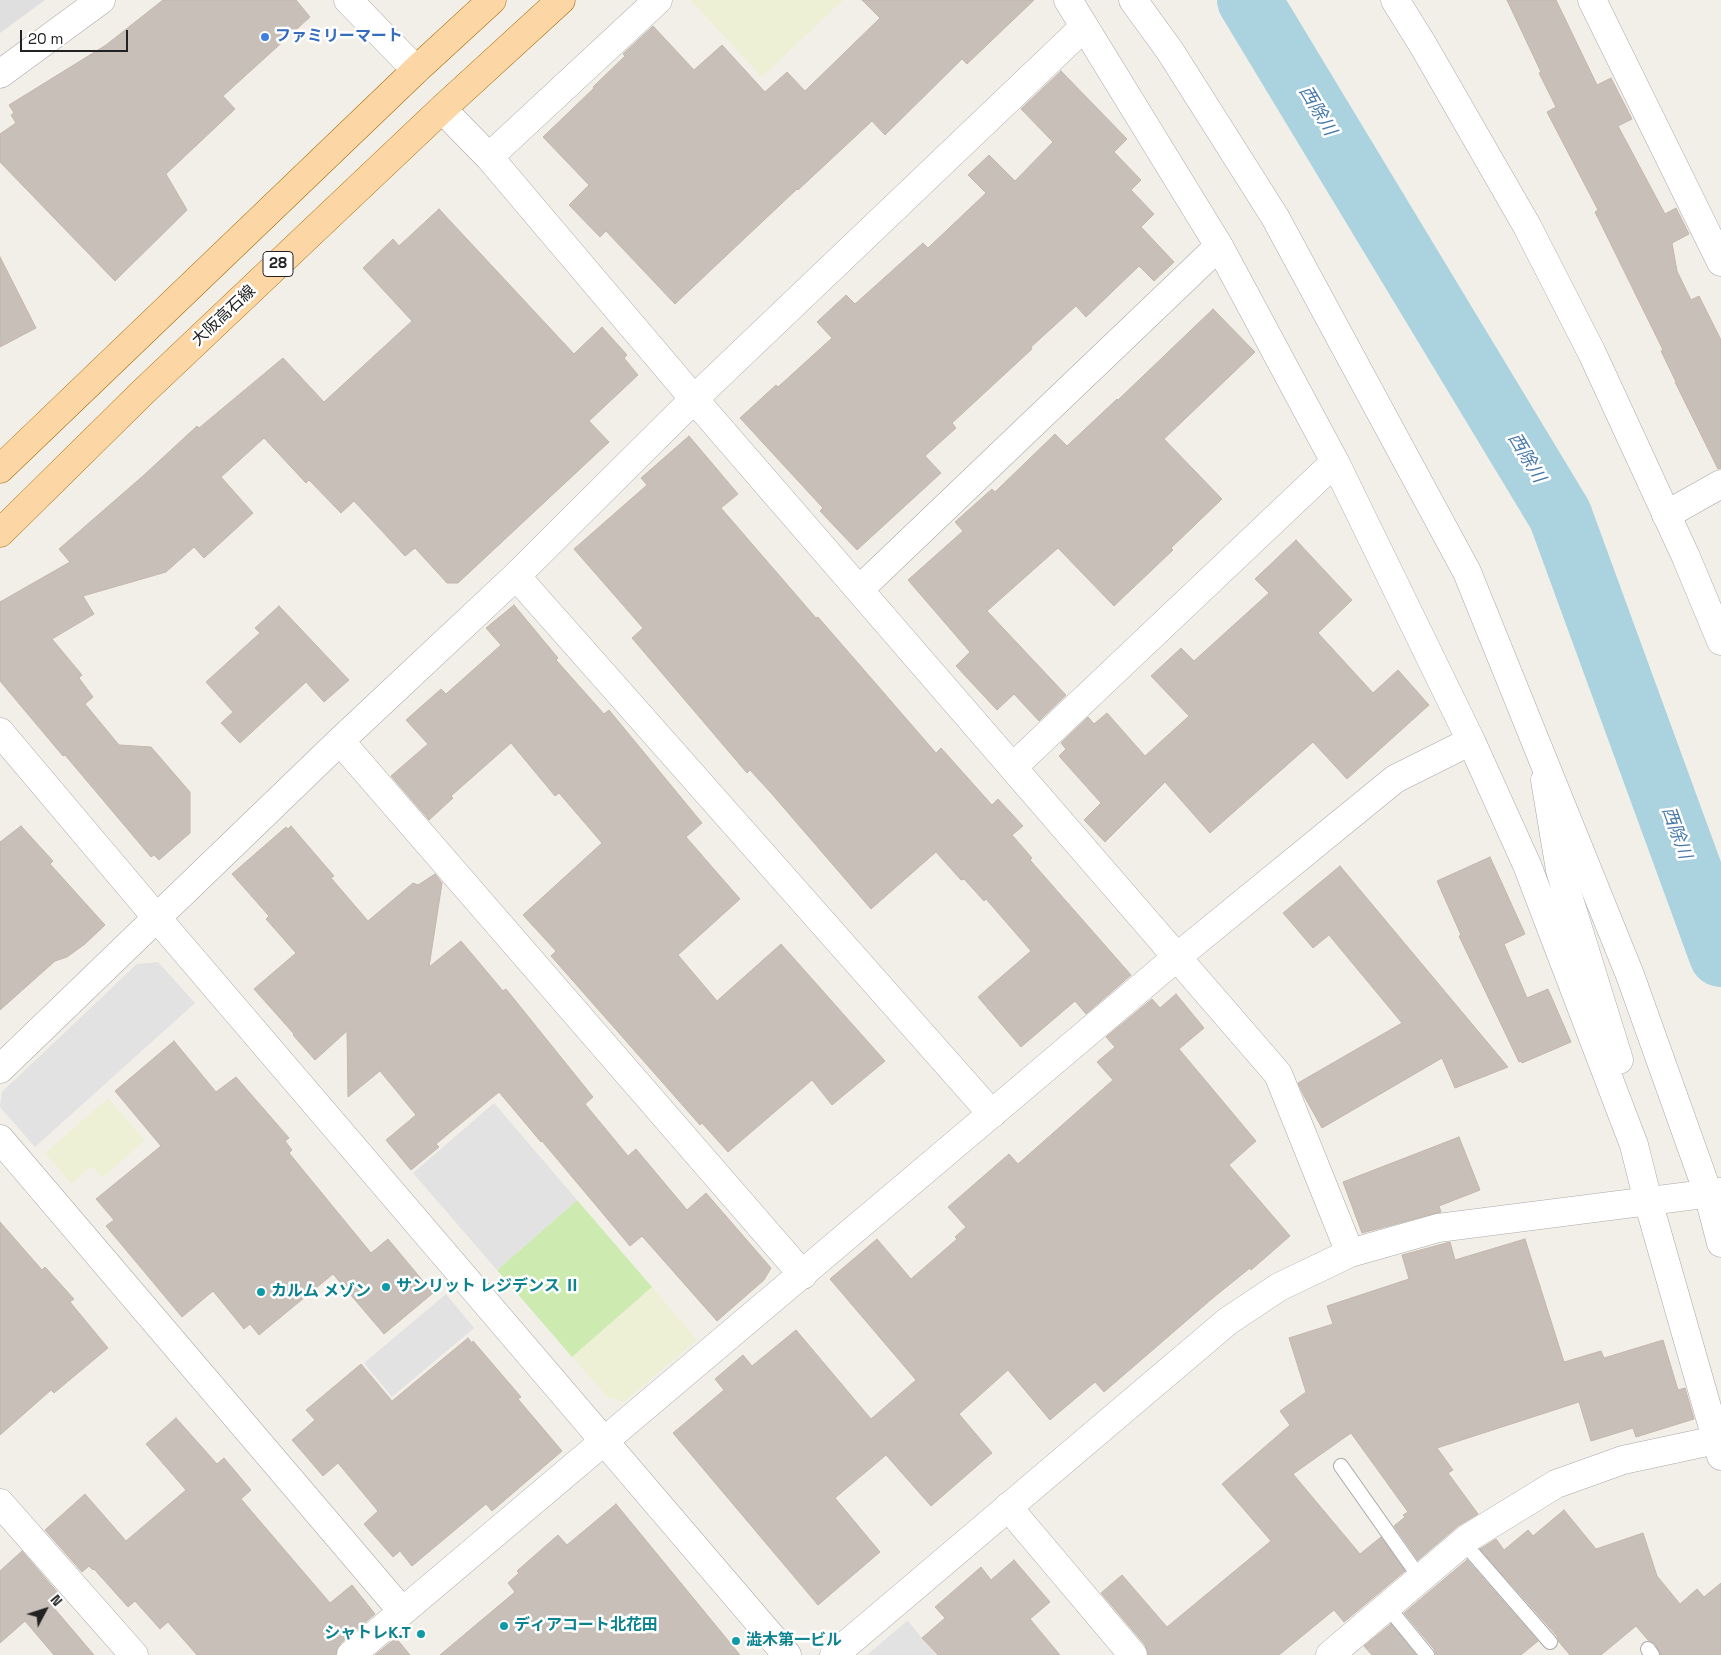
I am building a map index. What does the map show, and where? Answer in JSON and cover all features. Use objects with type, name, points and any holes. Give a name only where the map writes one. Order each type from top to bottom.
[{"type":"main road","points":[[0,469],[416,70],[492,0]]},
{"type":"main road","name":"大阪高石線","points":[[0,533],[142,393],[442,109],[561,0]]},
{"type":"street","points":[[0,74],[101,0]]},
{"type":"street","points":[[348,0],[416,70]]},
{"type":"street","points":[[490,157],[658,0]]},
{"type":"street","points":[[1068,0],[1219,246],[1335,462],[1471,742],[1527,865],[1634,1145]]},
{"type":"street","points":[[1133,0],[1170,51],[1275,217],[1467,572],[1540,749],[1714,1192],[1721,1242]]},
{"type":"street","points":[[1395,0],[1527,226],[1592,353],[1686,556],[1721,641]]},
{"type":"street","points":[[1592,0],[1721,262]]},
{"type":"street","points":[[0,1069],[340,741],[516,576],[694,399],[1084,26]]},
{"type":"street","points":[[442,109],[490,157],[694,399],[1278,1074],[1350,1254]]},
{"type":"street","points":[[860,589],[1219,246]]},
{"type":"street","points":[[1013,767],[1335,462]]},
{"type":"street","points":[[1666,515],[1721,484]]},
{"type":"street","points":[[516,576],[992,1114]]},
{"type":"street","points":[[0,732],[604,1442],[788,1655]]},
{"type":"street","points":[[340,741],[803,1275]]},
{"type":"street","points":[[351,1655],[803,1275],[1176,957],[1395,779],[1471,742]]},
{"type":"street","points":[[1330,1655],[1463,1542],[1556,1484],[1623,1460],[1718,1448],[1648,1201],[1634,1145],[1624,1073],[1560,870],[1540,749]]},
{"type":"street","points":[[0,1139],[402,1611]]},
{"type":"street","points":[[834,1655],[1228,1321],[1279,1287],[1350,1254],[1438,1228],[1714,1192]]},
{"type":"street","points":[[0,1503],[134,1655]]},
{"type":"street","points":[[1008,1507],[1133,1655]]},
{"type":"lane","points":[[1341,1466],[1420,1578]]},
{"type":"lane","points":[[1463,1542],[1550,1642]]},
{"type":"lane","points":[[1387,1606],[1427,1655]]},
{"type":"shaded area","points":[[0,0],[45,0],[0,33]]},
{"type":"shaded area","points":[[158,962],[195,1003],[35,1147],[0,1107],[2,1092],[137,964]]},
{"type":"shaded area","points":[[494,1103],[577,1200],[497,1270],[413,1173]]},
{"type":"shaded area","points":[[446,1294],[474,1328],[392,1397],[364,1363]]},
{"type":"shaded area","points":[[907,1621],[936,1655],[867,1655]]},
{"type":"green space","points":[[690,0],[843,0],[762,77]]},
{"type":"green space","points":[[108,1098],[145,1140],[102,1178],[92,1166],[71,1184],[45,1153]]},
{"type":"green space","points":[[577,1200],[652,1287],[572,1357],[497,1270]]},
{"type":"green space","points":[[652,1287],[697,1340],[624,1402],[608,1398],[572,1357]]},
{"type":"building","points":[[163,0],[296,0],[310,17],[223,96],[235,109],[166,174],[187,210],[115,281],[0,162],[0,134],[16,123],[11,115],[14,113],[9,105],[106,45]]},
{"type":"building","points":[[862,0],[1034,0],[967,64],[962,59],[885,135],[872,121],[675,304],[606,231],[600,237],[569,205],[589,185],[543,137],[594,88],[625,56],[623,54],[653,26],[694,70],[722,45],[765,92],[787,72],[805,91],[880,18]]},
{"type":"building","points":[[1507,0],[1556,0],[1597,85],[1611,78],[1632,119],[1618,126],[1665,214],[1676,208],[1689,234],[1672,243],[1677,271],[1691,300],[1699,296],[1721,340],[1721,468],[1718,469],[1675,382],[1661,351],[1663,350],[1595,212],[1598,210],[1547,112],[1556,107]]},
{"type":"building","points":[[1061,71],[1127,139],[1114,152],[1141,180],[1131,190],[1154,214],[1141,227],[1174,262],[1154,281],[1139,266],[1086,317],[1076,306],[952,423],[956,428],[925,456],[941,473],[857,550],[820,511],[823,508],[740,418],[776,385],[778,387],[832,338],[817,322],[846,295],[855,304],[923,243],[928,248],[986,193],[968,175],[989,155],[1015,181],[1053,142],[1021,109]]},
{"type":"building","points":[[439,209],[574,354],[602,327],[627,355],[624,358],[638,375],[589,421],[609,442],[458,583],[447,583],[415,548],[405,556],[354,501],[341,513],[309,480],[306,483],[264,438],[221,477],[253,513],[204,558],[194,547],[166,572],[83,596],[94,614],[52,639],[82,675],[79,678],[93,697],[85,704],[119,745],[151,747],[190,792],[190,833],[159,860],[154,855],[151,857],[0,681],[0,602],[70,562],[59,549],[197,426],[199,428],[283,358],[324,402],[412,321],[363,268],[393,239],[399,246]]},
{"type":"building","points":[[0,257],[36,328],[0,347]]},
{"type":"building","points":[[1213,309],[1255,352],[1164,439],[1222,499],[1171,548],[1173,550],[1114,606],[1058,548],[987,611],[1066,695],[1039,721],[1014,694],[997,710],[956,666],[970,652],[908,580],[963,531],[955,522],[992,489],[995,492],[1055,434],[1067,446]]},
{"type":"building","points":[[689,436],[738,494],[721,508],[936,753],[941,748],[992,805],[998,799],[1023,826],[1012,835],[1032,858],[1030,860],[1131,975],[1086,1014],[1075,1001],[1021,1047],[978,997],[1031,951],[986,899],[984,901],[964,879],[961,880],[936,852],[871,909],[771,793],[750,770],[747,773],[632,638],[643,628],[574,549],[647,485],[641,478]]},
{"type":"building","points":[[1296,540],[1352,600],[1318,633],[1373,693],[1398,670],[1429,705],[1347,779],[1313,742],[1210,833],[1165,782],[1105,842],[1084,820],[1101,803],[1059,756],[1066,749],[1061,743],[1088,717],[1094,724],[1107,713],[1145,756],[1189,716],[1151,676],[1181,648],[1194,661],[1269,593],[1255,579]]},
{"type":"building","points":[[514,605],[558,658],[556,660],[604,714],[609,710],[702,823],[686,837],[740,899],[678,955],[717,1001],[781,944],[885,1061],[832,1105],[812,1080],[728,1152],[702,1123],[700,1125],[551,956],[556,951],[523,915],[602,843],[559,793],[555,796],[511,743],[451,796],[453,798],[429,820],[391,776],[428,744],[406,720],[441,689],[446,694],[501,645],[486,628]]},
{"type":"building","points":[[279,606],[349,680],[324,702],[306,682],[240,743],[221,723],[233,712],[206,682],[260,633],[255,628]]},
{"type":"building","points":[[21,826],[53,861],[50,864],[105,925],[85,944],[67,957],[55,961],[0,1010],[0,842]]},
{"type":"building","points":[[291,826],[334,876],[331,878],[368,921],[413,883],[418,885],[435,874],[442,883],[429,967],[461,941],[503,991],[506,989],[593,1097],[585,1104],[628,1156],[636,1149],[687,1210],[706,1193],[771,1268],[764,1280],[717,1321],[642,1236],[630,1246],[499,1092],[436,1144],[439,1147],[411,1170],[386,1140],[416,1115],[380,1071],[348,1097],[347,1031],[315,1060],[254,989],[296,953],[266,919],[269,916],[232,874],[286,827],[288,829]]},
{"type":"building","points":[[1490,857],[1525,934],[1504,944],[1527,998],[1548,989],[1571,1042],[1522,1063],[1521,1061],[1519,1062],[1459,936],[1461,935],[1437,881]]},
{"type":"building","points":[[1340,866],[1508,1067],[1455,1088],[1442,1058],[1322,1128],[1298,1083],[1402,1023],[1329,935],[1313,948],[1283,913]]},
{"type":"building","points":[[1176,994],[1204,1028],[1179,1049],[1256,1141],[1229,1165],[1290,1236],[1251,1270],[1250,1268],[1214,1297],[1104,1392],[1095,1382],[1050,1420],[1008,1370],[959,1414],[992,1453],[931,1506],[886,1455],[835,1498],[880,1552],[818,1605],[673,1433],[724,1390],[715,1379],[743,1355],[752,1366],[796,1330],[871,1419],[916,1380],[830,1279],[877,1239],[911,1279],[957,1239],[955,1237],[966,1227],[948,1207],[1009,1154],[1018,1164],[1113,1080],[1097,1062],[1115,1047],[1106,1037],[1152,999],[1160,1008]]},
{"type":"building","points":[[174,1041],[216,1092],[236,1077],[289,1138],[285,1141],[292,1150],[289,1153],[371,1253],[388,1239],[433,1293],[384,1334],[333,1274],[259,1335],[250,1324],[244,1329],[213,1291],[182,1317],[106,1226],[114,1220],[96,1199],[161,1146],[115,1091]]},
{"type":"building","points":[[1459,1137],[1480,1190],[1439,1206],[1441,1212],[1362,1233],[1343,1182]]},
{"type":"building","points":[[0,1222],[42,1270],[45,1267],[74,1299],[70,1302],[108,1348],[54,1393],[51,1390],[0,1435]]},
{"type":"building","points":[[1525,1239],[1564,1362],[1601,1351],[1604,1358],[1663,1340],[1678,1390],[1685,1388],[1694,1419],[1636,1437],[1633,1428],[1591,1441],[1579,1402],[1437,1448],[1453,1470],[1448,1473],[1478,1514],[1458,1526],[1418,1560],[1394,1526],[1408,1512],[1351,1433],[1293,1474],[1360,1554],[1381,1537],[1405,1571],[1344,1622],[1334,1610],[1279,1655],[1148,1655],[1145,1645],[1101,1593],[1122,1575],[1167,1627],[1271,1541],[1222,1484],[1290,1425],[1280,1411],[1306,1392],[1289,1338],[1333,1324],[1327,1306],[1409,1279],[1402,1255],[1450,1242],[1455,1260]]},
{"type":"building","points":[[468,1338],[472,1343],[473,1341],[521,1397],[518,1399],[562,1451],[492,1511],[486,1504],[412,1566],[400,1551],[393,1557],[364,1524],[378,1511],[338,1463],[323,1476],[292,1440],[315,1420],[306,1410],[361,1364],[392,1401]]},
{"type":"building","points":[[176,1418],[217,1464],[224,1458],[251,1490],[241,1499],[330,1603],[352,1585],[375,1614],[341,1643],[336,1655],[197,1655],[168,1622],[160,1629],[135,1601],[128,1607],[94,1569],[89,1566],[82,1572],[45,1530],[85,1494],[126,1541],[186,1490],[146,1444]]},
{"type":"building","points":[[616,1504],[740,1655],[440,1655],[515,1592],[508,1583],[519,1573],[517,1571],[558,1535],[567,1545]]},
{"type":"building","points":[[1564,1510],[1596,1549],[1643,1533],[1657,1576],[1680,1604],[1697,1589],[1704,1597],[1721,1583],[1721,1655],[1661,1655],[1655,1644],[1648,1640],[1636,1626],[1601,1655],[1570,1655],[1559,1642],[1557,1636],[1480,1549],[1496,1539],[1504,1550],[1528,1530],[1533,1536]]},
{"type":"building","points":[[22,1551],[58,1593],[48,1601],[94,1655],[54,1655],[25,1621],[0,1643],[0,1571]]},
{"type":"building","points":[[1014,1560],[1050,1602],[1030,1619],[1060,1655],[938,1655],[922,1638],[945,1618],[935,1607],[981,1567],[991,1580]]},
{"type":"building","points":[[1467,1560],[1538,1641],[1521,1655],[1436,1655],[1434,1649],[1404,1613]]},
{"type":"building","points":[[1391,1624],[1416,1655],[1372,1655],[1364,1646]]},
{"type":"building","points":[[396,1638],[410,1655],[375,1655]]},
{"type":"waterway","name":"西除川","points":[[1249,0],[1560,515],[1721,955]]},
{"type":"place","name":"ファミリーマート","points":[[265,37]]},
{"type":"place","name":"サンリット レジデンス Ⅱ","points":[[386,1287]]},
{"type":"place","name":"カルム メゾン","points":[[261,1292]]},
{"type":"place","name":"ディアコート北花田","points":[[504,1626]]},
{"type":"place","name":"シャトレK.T","points":[[421,1634]]},
{"type":"place","name":"澁木第一ビル","points":[[736,1641]]}]
